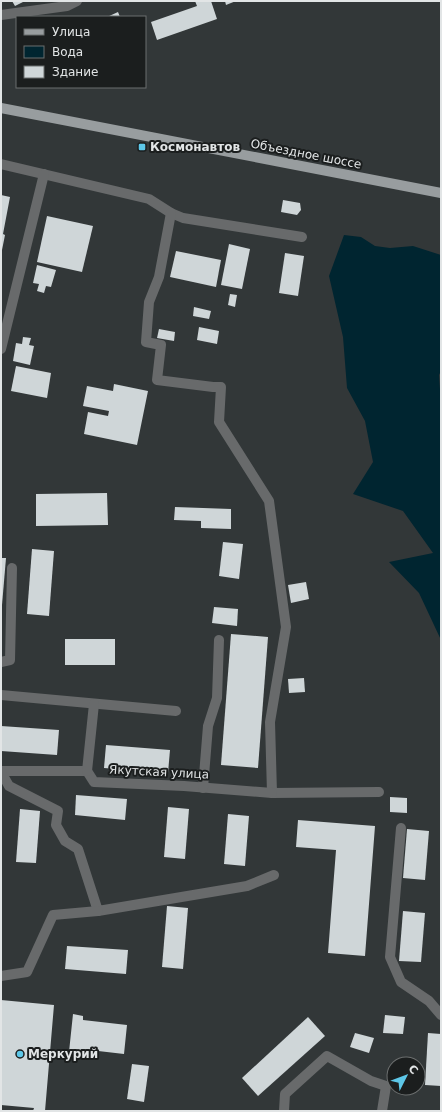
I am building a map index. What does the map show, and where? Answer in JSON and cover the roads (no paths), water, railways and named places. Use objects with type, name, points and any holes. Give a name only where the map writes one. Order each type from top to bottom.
[{"type":"main road","name":"Объездное шоссе","points":[[1,108],[441,193]]},
{"type":"street","points":[[1,15],[67,6],[77,1]]},
{"type":"street","points":[[1,164],[149,199],[171,213],[183,218],[302,237]]},
{"type":"street","points":[[1,349],[44,174]]},
{"type":"street","points":[[171,213],[159,277],[149,302],[146,342],[162,345],[157,380],[221,387],[220,422],[269,501],[286,627],[270,722],[272,793]]},
{"type":"street","points":[[1,662],[10,660],[12,568]]},
{"type":"street","points":[[203,788],[208,726],[217,698],[219,640]]},
{"type":"street","points":[[1,696],[176,711]]},
{"type":"street","points":[[94,704],[87,771],[1,771],[9,786],[58,811],[56,825],[65,841],[78,849],[98,910]]},
{"type":"street","name":"Якутская улица","points":[[87,771],[94,782],[272,793],[379,792]]},
{"type":"street","points":[[401,828],[390,958],[401,982],[429,1002],[441,1016]]},
{"type":"street","points":[[1,976],[27,972],[53,915],[98,910],[247,886],[274,875]]},
{"type":"street","points":[[284,1111],[285,1094],[327,1056],[371,1081],[386,1086],[382,1111]]},
{"type":"water","points":[[344,235],[361,237],[375,246],[390,248],[413,246],[441,255],[441,371],[439,375],[441,404],[441,640],[419,593],[389,562],[433,553],[403,511],[353,494],[373,462],[365,421],[347,388],[343,337],[329,276]]},
{"type":"place","name":"Космонавтов","points":[[142,147]]},
{"type":"place","name":"Меркурий","points":[[20,1054]]}]
